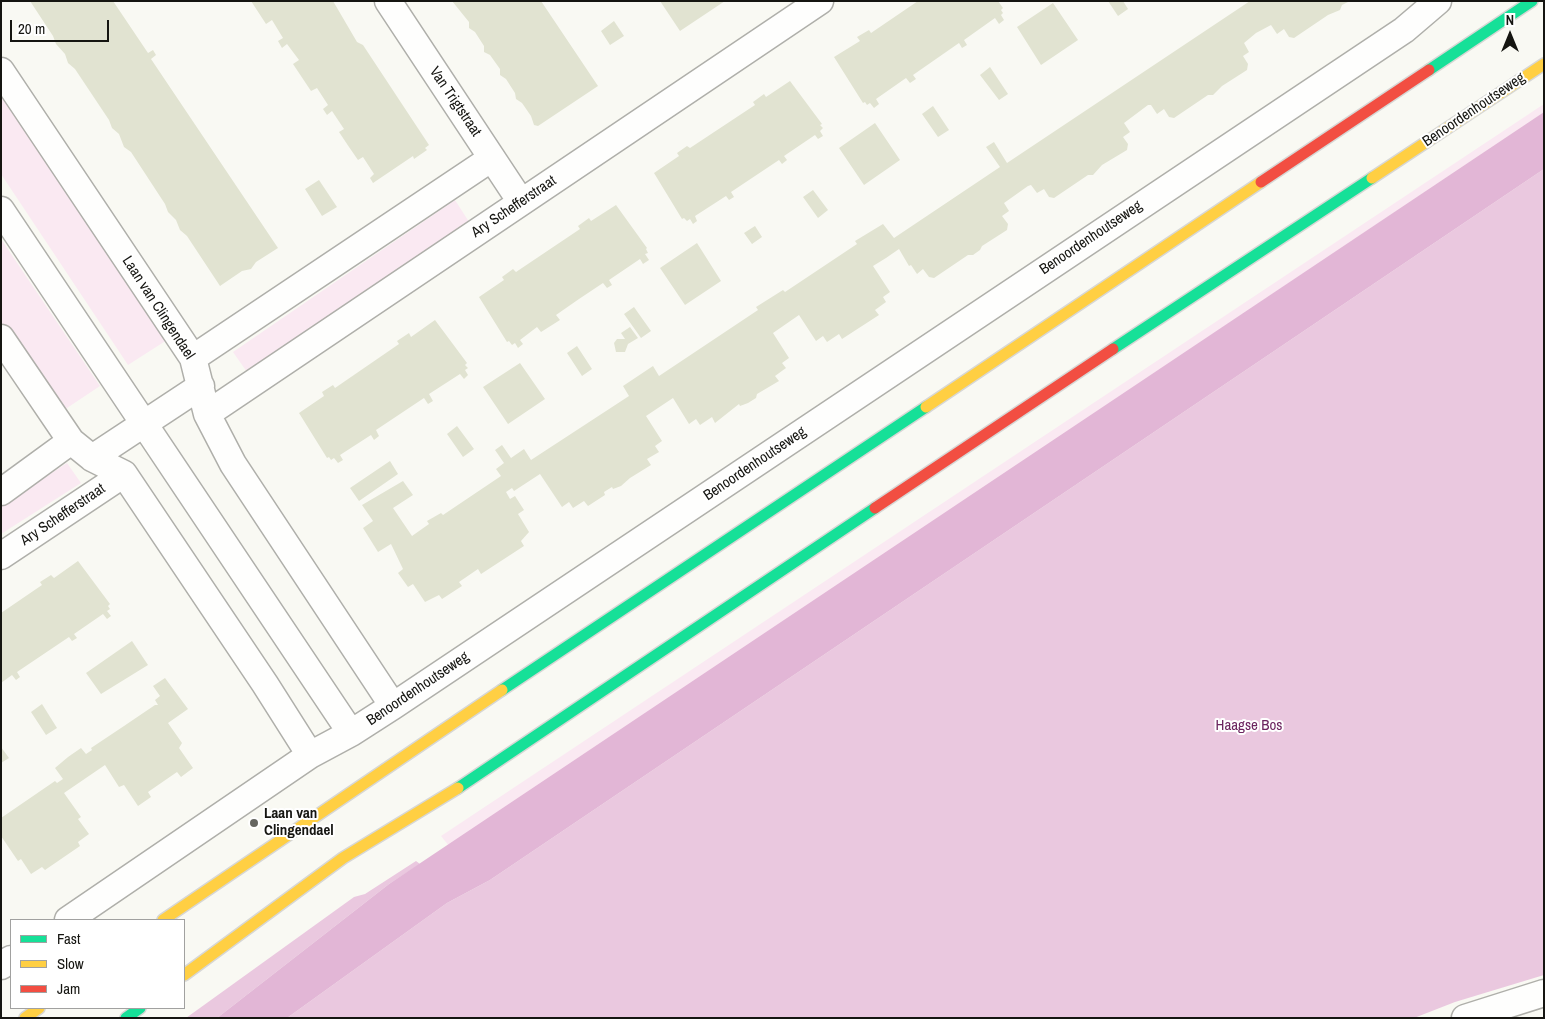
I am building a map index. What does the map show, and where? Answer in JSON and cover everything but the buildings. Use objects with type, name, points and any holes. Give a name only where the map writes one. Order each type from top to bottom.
[{"type":"main road","points":[[164,919],[373,776],[1532,1]]},
{"type":"main road","name":"Benoordenhoutseweg","points":[[185,974],[343,858],[483,772],[976,440],[1544,64]]},
{"type":"main road","points":[[24,1018],[38,1009]]},
{"type":"main road","points":[[126,1018],[139,1009]]},
{"type":"street","name":"Van Trigtstraat","points":[[388,1],[521,202]]},
{"type":"street","name":"Benoordenhoutseweg","points":[[69,919],[310,755],[351,733],[393,706],[1396,35],[1438,1]]},
{"type":"street","name":"Ary Schefferstraat","points":[[207,414],[521,202],[807,5]]},
{"type":"street","name":"Laan van Clingendael","points":[[1,71],[193,358],[207,414],[233,464],[393,706]]},
{"type":"street","points":[[193,358],[492,158]]},
{"type":"street","points":[[1,210],[351,733]]},
{"type":"street","points":[[1,338],[71,441],[92,458],[124,474],[260,676],[310,755]]},
{"type":"street","points":[[92,458],[201,386]]},
{"type":"street","points":[[1,492],[71,441]]},
{"type":"street","name":"Ary Schefferstraat","points":[[1,556],[124,474]]},
{"type":"street","points":[[1464,1018],[1544,993]]},
{"type":"shaded area","points":[[1,89],[167,340],[128,365],[1,174]]},
{"type":"shaded area","points":[[1544,104],[1544,112],[449,846],[441,836]]},
{"type":"shaded area","points":[[1544,112],[1544,169],[490,880],[447,903],[287,1018],[217,1018],[389,884]]},
{"type":"shaded area","points":[[455,200],[471,225],[247,372],[233,352]]},
{"type":"shaded area","points":[[1,239],[100,386],[61,412],[1,323]]},
{"type":"shaded area","points":[[67,463],[81,483],[1,534],[1,506]]},
{"type":"green space","name":"Haagse Bos","points":[[1544,169],[1544,975],[1455,1002],[1414,1018],[287,1018],[447,903],[490,880]]},
{"type":"green space","points":[[416,861],[420,864],[389,884],[217,1018],[186,1018],[354,897],[365,894]]},
{"type":"traffic: fast","points":[[1429,70],[1532,1]]},
{"type":"traffic: fast","points":[[1113,349],[1372,178]]},
{"type":"traffic: fast","points":[[502,690],[926,407]]},
{"type":"traffic: fast","points":[[458,788],[875,508]]},
{"type":"traffic: fast","points":[[126,1018],[139,1009]]},
{"type":"traffic: slow","points":[[1372,178],[1544,64]]},
{"type":"traffic: slow","points":[[926,407],[1261,182]]},
{"type":"traffic: slow","points":[[164,919],[502,690]]},
{"type":"traffic: slow","points":[[185,974],[343,858],[458,788]]},
{"type":"traffic: slow","points":[[25,1018],[38,1009]]},
{"type":"traffic: jam","points":[[1261,182],[1429,70]]},
{"type":"traffic: jam","points":[[875,508],[1113,349]]},
{"type":"place","name":"Laan van Clingendael","points":[[254,823]]}]
